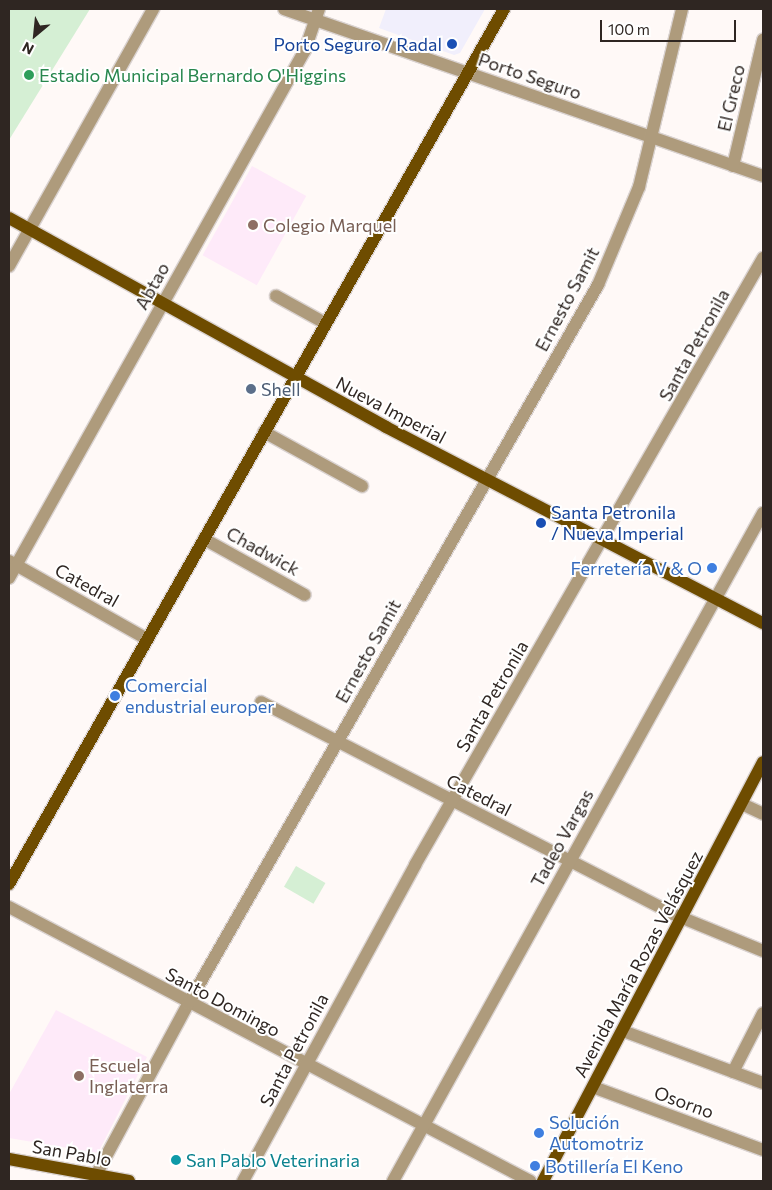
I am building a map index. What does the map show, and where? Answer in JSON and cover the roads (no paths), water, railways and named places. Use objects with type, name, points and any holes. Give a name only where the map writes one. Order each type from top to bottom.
[{"type":"main road","points":[[9,884],[504,9]]},
{"type":"main road","name":"Nueva Imperial","points":[[9,218],[30,228],[295,378],[763,623]]},
{"type":"main road","name":"Avenida María Rozas Velásquez","points":[[543,1181],[763,762]]},
{"type":"main road","name":"San Pablo","points":[[9,1159],[129,1181]]},
{"type":"street","points":[[9,266],[153,9]]},
{"type":"street","name":"Porto Seguro","points":[[284,9],[317,14],[467,72],[763,176]]},
{"type":"street","name":"Ernesto Samit","points":[[96,1175],[188,1004],[604,272],[639,187],[682,9]]},
{"type":"street","name":"Abtao","points":[[9,578],[12,563],[163,303],[305,50],[317,14]]},
{"type":"street","name":"El Greco","points":[[733,166],[763,40]]},
{"type":"street","name":"Santa Petronila","points":[[243,1181],[452,800],[603,540],[763,258]]},
{"type":"street","points":[[276,296],[325,324]]},
{"type":"street","points":[[264,432],[362,486]]},
{"type":"street","name":"Tadeo Vargas","points":[[393,1181],[569,860],[718,600],[763,513]]},
{"type":"street","name":"Chadwick","points":[[204,539],[305,595]]},
{"type":"street","name":"Catedral","points":[[12,563],[147,639]]},
{"type":"street","name":"Catedral","points":[[261,702],[682,918],[763,951]]},
{"type":"street","points":[[742,804],[763,814]]},
{"type":"street","name":"Santo Domingo","points":[[9,907],[188,1004],[530,1181]]},
{"type":"street","points":[[733,1072],[763,1013]]},
{"type":"street","points":[[623,1031],[763,1083]]},
{"type":"street","name":"Osorno","points":[[593,1087],[763,1150]]},
{"type":"place","name":"Porto Seguro / Radal","points":[[452,44]]},
{"type":"place","name":"Estadio Municipal Bernardo O'Higgins","points":[[29,75]]},
{"type":"place","name":"Colegio Marquel","points":[[253,225]]},
{"type":"place","name":"Shell","points":[[251,389]]},
{"type":"place","name":"Santa Petronila / Nueva Imperial","points":[[541,523]]},
{"type":"place","name":"Ferretería V & O","points":[[712,568]]},
{"type":"place","name":"Comercial endustrial europer","points":[[115,696]]},
{"type":"place","name":"Escuela Inglaterra","points":[[79,1076]]},
{"type":"place","name":"Solución Automotriz","points":[[539,1133]]},
{"type":"place","name":"San Pablo Veterinaria","points":[[176,1160]]},
{"type":"place","name":"Botillería El Keno","points":[[535,1166]]}]
